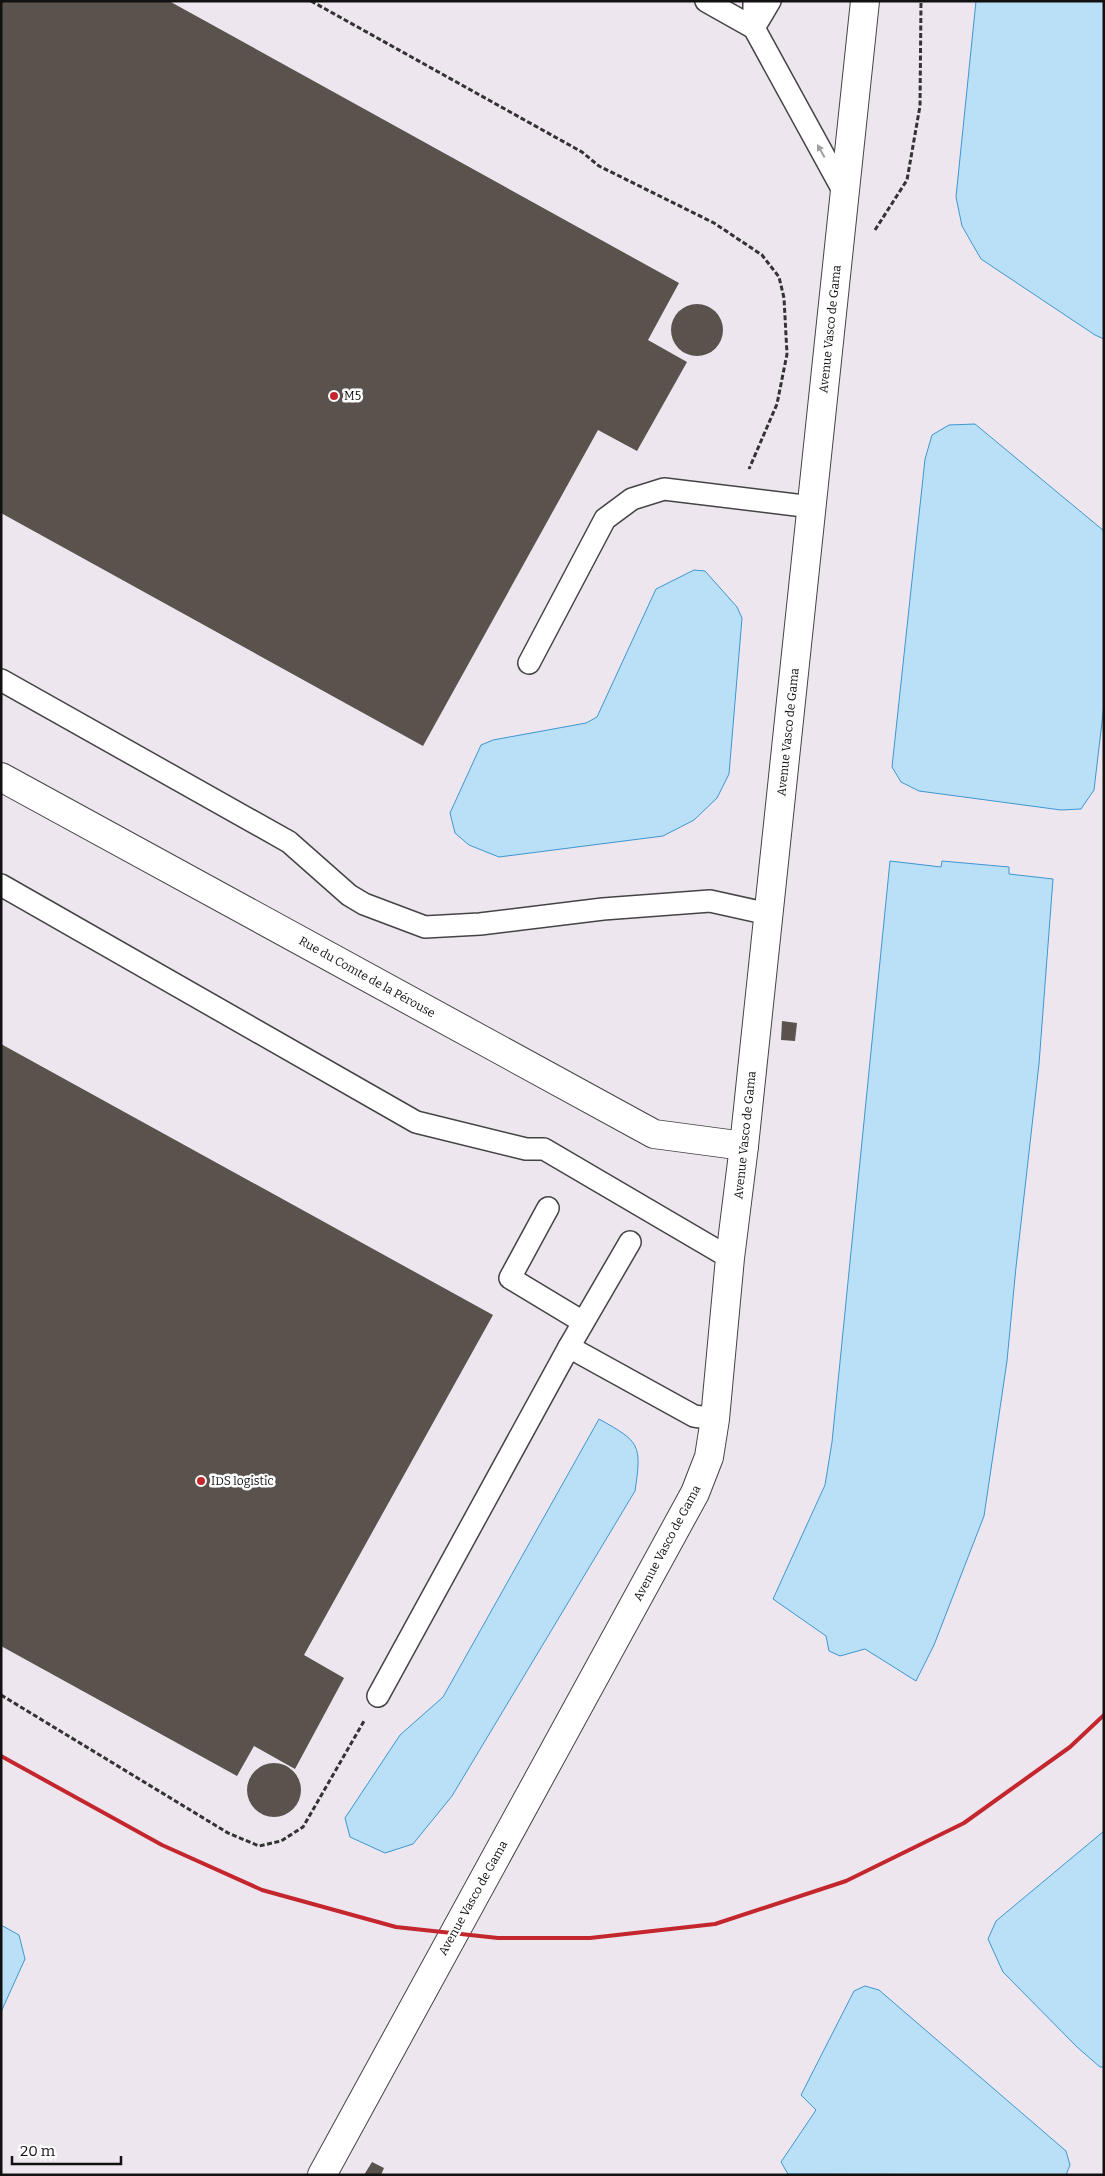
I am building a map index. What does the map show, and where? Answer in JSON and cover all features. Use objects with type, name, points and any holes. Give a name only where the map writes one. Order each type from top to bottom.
[{"type":"street","name":"Avenue Vasco de Gama","points":[[322,2175],[695,1493],[709,1457],[715,1419],[730,1258],[769,914],[865,1]]},
{"type":"street","name":"Rue du Comte de la Pérouse","points":[[1,777],[654,1134],[744,1146]]},
{"type":"lane","points":[[706,1],[754,28]]},
{"type":"lane","points":[[754,1],[754,28],[845,194]]},
{"type":"lane","points":[[754,28],[770,1]]},
{"type":"lane","points":[[529,663],[605,520],[632,499],[664,490],[812,507]]},
{"type":"lane","points":[[1,680],[289,842],[349,895],[364,904],[425,927],[480,924],[603,908],[710,901],[769,914]]},
{"type":"lane","points":[[1,885],[416,1122],[526,1149],[544,1149],[730,1258]]},
{"type":"lane","points":[[548,1208],[510,1278],[583,1322]]},
{"type":"lane","points":[[378,1696],[569,1347],[630,1242]]},
{"type":"lane","points":[[569,1347],[694,1416],[715,1419]]},
{"type":"path","points":[[311,1],[582,152],[599,166],[714,223],[762,254],[779,278],[784,298],[786,354],[777,404],[756,450],[739,498]]},
{"type":"path","points":[[838,253],[875,230],[907,180],[920,106],[921,1]]},
{"type":"path","points":[[1,1694],[228,1833],[259,1846],[281,1842],[303,1827],[378,1696]]},
{"type":"shaded area","points":[[1,1],[1104,1],[1104,2175],[1,2175]]},
{"type":"water","points":[[976,1],[1104,1],[1104,339],[1095,335],[981,259],[962,226],[956,197]]},
{"type":"water","points":[[975,424],[1104,531],[1104,705],[1094,790],[1081,809],[1061,810],[919,791],[901,782],[892,767],[925,459],[932,435],[949,425]]},
{"type":"water","points":[[694,570],[705,571],[737,607],[742,618],[729,774],[717,798],[694,820],[663,836],[499,857],[469,845],[455,833],[450,813],[481,745],[493,740],[586,723],[597,717],[656,589]]},
{"type":"water","points":[[890,861],[941,867],[942,861],[1009,867],[1009,874],[1053,879],[1039,1064],[1007,1361],[984,1516],[934,1645],[916,1681],[865,1649],[840,1656],[829,1651],[826,1636],[773,1599],[825,1485],[832,1442]]},
{"type":"water","points":[[599,1419],[623,1433],[635,1446],[638,1463],[635,1491],[452,1796],[413,1844],[385,1853],[350,1837],[345,1818],[400,1735],[443,1697]]},
{"type":"water","points":[[1104,1831],[1104,2067],[1100,2067],[1077,2047],[1003,1972],[988,1939],[996,1921]]},
{"type":"water","points":[[1,1925],[19,1935],[25,1959],[1,2012]]},
{"type":"water","points":[[865,1986],[879,1990],[1066,2151],[1070,2165],[1066,2175],[788,2174],[781,2162],[816,2110],[801,2095],[854,1991]]},
{"type":"building","name":"M5","points":[[1,1],[169,1],[679,283],[648,340],[687,362],[637,451],[598,430],[423,746],[1,513]]},
{"type":"building","points":[[697,304],[707,306],[715,312],[721,320],[723,330],[721,340],[715,348],[707,354],[697,356],[687,354],[679,348],[673,340],[671,330],[673,320],[679,312],[687,306]]},
{"type":"building","points":[[782,1021],[797,1023],[795,1041],[781,1040]]},
{"type":"building","name":"IDS logistic","points":[[1,1044],[493,1315],[304,1655],[344,1678],[295,1769],[254,1746],[237,1776],[1,1646]]},
{"type":"building","points":[[269,1763],[279,1763],[293,1771],[299,1780],[301,1790],[299,1800],[293,1809],[279,1817],[269,1817],[259,1812],[252,1805],[247,1795],[247,1785],[252,1775],[259,1768]]},
{"type":"building","points":[[372,2162],[384,2168],[381,2175],[364,2175]]},
{"type":"railway","points":[[1,1756],[162,1845],[262,1890],[396,1927],[498,1938],[590,1938],[715,1924],[846,1881],[964,1823],[1070,1747],[1104,1715]]},
{"type":"place","name":"M5","points":[[334,396]]},
{"type":"place","name":"IDS logistic","points":[[201,1481]]}]
